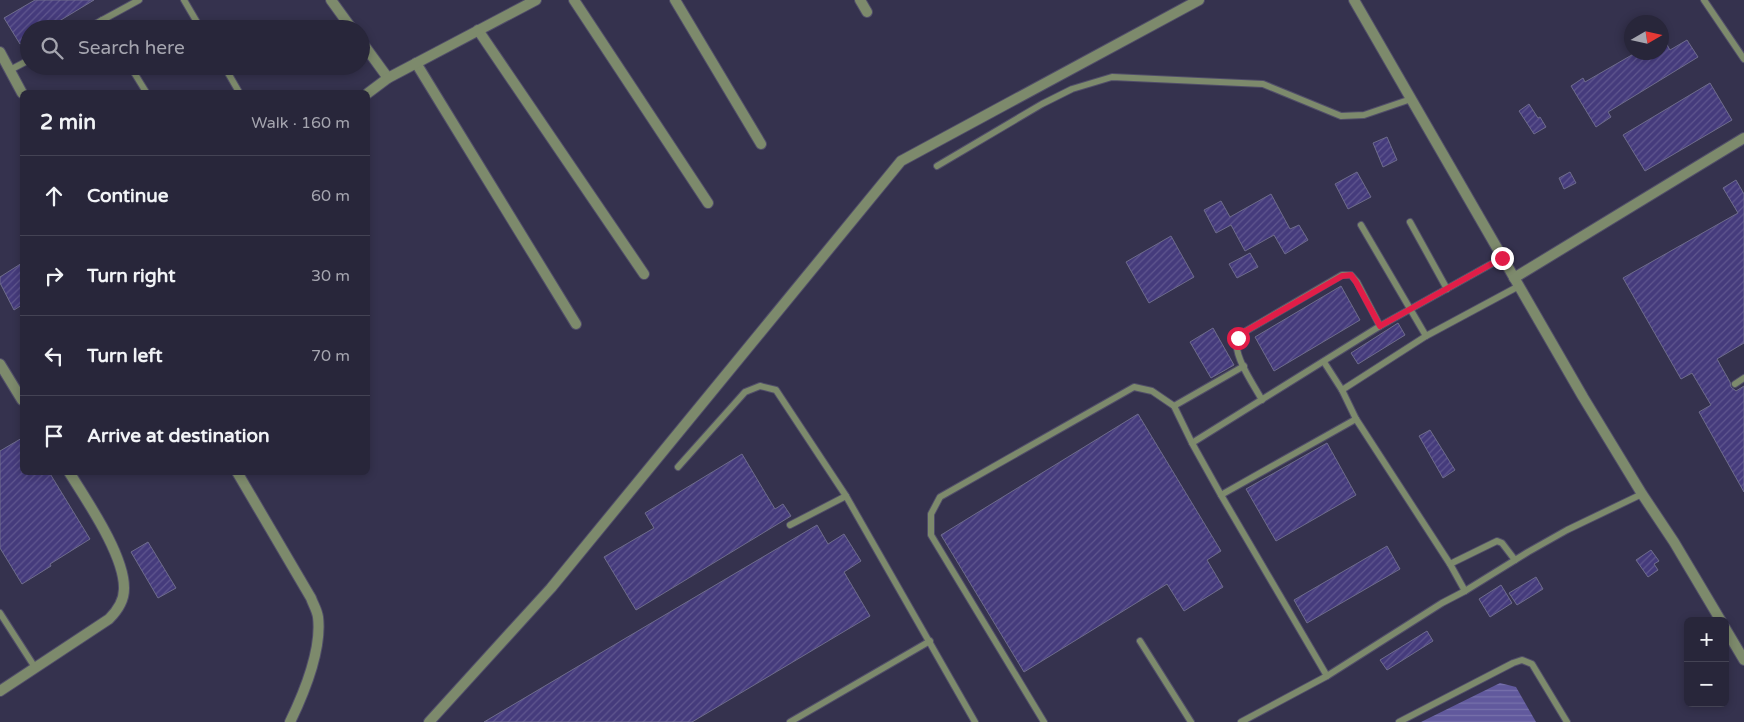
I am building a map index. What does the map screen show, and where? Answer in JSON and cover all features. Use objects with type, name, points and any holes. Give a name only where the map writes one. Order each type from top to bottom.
[{"type":"street","points":[[331,0],[345,20]]},
{"type":"street","points":[[370,92],[388,78],[536,0]]},
{"type":"street","points":[[574,0],[708,202]]},
{"type":"street","points":[[675,0],[761,144]]},
{"type":"street","points":[[860,0],[867,12]]},
{"type":"street","points":[[429,722],[551,588],[901,161],[1199,0]]},
{"type":"street","points":[[1354,0],[1583,397],[1719,617]]},
{"type":"street","points":[[478,30],[644,274]]},
{"type":"street","points":[[0,52],[20,90]]},
{"type":"street","points":[[370,54],[388,78]]},
{"type":"street","points":[[416,64],[576,324]]},
{"type":"street","points":[[1516,282],[1744,138]]},
{"type":"street","points":[[0,364],[20,397]]},
{"type":"street","points":[[0,691],[36,669],[118,611],[124,592],[122,568],[97,516],[71,475]]},
{"type":"street","points":[[239,475],[311,598],[318,615],[318,630],[311,672],[290,722]]},
{"type":"street","points":[[1729,635],[1744,660]]},
{"type":"lane","points":[[102,20],[138,0]]},
{"type":"lane","points":[[184,0],[196,20]]},
{"type":"lane","points":[[1704,0],[1744,59]]},
{"type":"lane","points":[[10,70],[20,65]]},
{"type":"lane","points":[[136,75],[145,90]]},
{"type":"lane","points":[[230,75],[239,90]]},
{"type":"lane","points":[[938,166],[1042,104],[1072,90],[1112,77],[1263,84],[1341,116],[1364,115],[1411,99]]},
{"type":"lane","points":[[1410,222],[1447,289]]},
{"type":"lane","points":[[1361,225],[1426,336]]},
{"type":"lane","points":[[1192,443],[1380,326],[1502,258]]},
{"type":"lane","points":[[1262,400],[1238,356],[1236,346],[1238,338],[1246,331],[1342,276],[1351,275],[1380,326]]},
{"type":"lane","points":[[1342,390],[1426,336],[1516,282]]},
{"type":"lane","points":[[1324,362],[1342,390],[1356,419],[1450,564],[1465,591]]},
{"type":"lane","points":[[1174,406],[1244,366]]},
{"type":"lane","points":[[1734,384],[1744,378]]},
{"type":"lane","points":[[678,467],[745,392],[760,386],[776,390],[846,496],[975,722]]},
{"type":"lane","points":[[1044,722],[931,536],[931,514],[940,497],[1134,388],[1152,391],[1174,406],[1221,495],[1328,676]]},
{"type":"lane","points":[[1221,495],[1356,419]]},
{"type":"lane","points":[[1241,722],[1328,676],[1442,603],[1567,530],[1642,494]]},
{"type":"lane","points":[[790,525],[846,496]]},
{"type":"lane","points":[[1450,564],[1497,541],[1502,542],[1515,560]]},
{"type":"lane","points":[[0,613],[36,669]]},
{"type":"lane","points":[[1140,641],[1191,722]]},
{"type":"lane","points":[[790,722],[930,642]]},
{"type":"lane","points":[[1399,722],[1522,660],[1532,664],[1567,722]]},
{"type":"shaded area","points":[[1500,683],[1516,687],[1536,722],[1421,722]]},
{"type":"building","points":[[35,0],[94,0],[61,20],[20,20],[20,44],[4,18]]},
{"type":"building","points":[[1687,40],[1698,57],[1608,112],[1611,117],[1596,127],[1571,86],[1583,78],[1585,82],[1624,60],[1669,60],[1669,48],[1670,50]]},
{"type":"building","points":[[1710,83],[1732,120],[1645,171],[1623,135]]},
{"type":"building","points":[[1529,104],[1546,127],[1534,134],[1519,111]]},
{"type":"building","points":[[1387,137],[1397,160],[1383,167],[1373,143]]},
{"type":"building","points":[[1357,172],[1371,197],[1348,209],[1335,184]]},
{"type":"building","points":[[1570,172],[1576,183],[1564,189],[1559,178]]},
{"type":"building","points":[[1736,180],[1744,194],[1744,343],[1717,359],[1731,387],[1736,391],[1744,386],[1744,492],[1699,412],[1711,405],[1692,373],[1681,379],[1623,278],[1738,213],[1723,188]]},
{"type":"building","points":[[1271,194],[1290,229],[1299,225],[1308,240],[1285,254],[1274,235],[1245,251],[1231,225],[1216,233],[1204,210],[1221,201],[1230,217]]},
{"type":"building","points":[[1171,236],[1194,277],[1149,303],[1126,262]]},
{"type":"building","points":[[1250,253],[1258,267],[1237,278],[1229,264]]},
{"type":"building","points":[[20,264],[20,306],[14,310],[0,283],[0,277]]},
{"type":"building","points":[[1341,286],[1360,320],[1274,371],[1255,337]]},
{"type":"building","points":[[1398,323],[1405,335],[1358,364],[1351,353]]},
{"type":"building","points":[[1213,328],[1234,365],[1211,378],[1190,342]]},
{"type":"building","points":[[1138,414],[1221,551],[1207,560],[1223,587],[1184,611],[1167,584],[1024,672],[941,535]]},
{"type":"building","points":[[1430,430],[1455,470],[1443,478],[1419,436]]},
{"type":"building","points":[[20,439],[20,475],[51,475],[90,539],[22,584],[0,548],[0,451]]},
{"type":"building","points":[[1327,443],[1356,495],[1276,541],[1246,489]]},
{"type":"building","points":[[742,454],[775,509],[783,504],[791,516],[636,610],[604,557],[654,528],[645,513]]},
{"type":"building","points":[[817,525],[828,544],[844,534],[861,561],[844,572],[870,616],[692,722],[484,722]]},
{"type":"building","points":[[148,542],[176,588],[158,598],[131,552]]},
{"type":"building","points":[[1387,546],[1400,569],[1307,623],[1294,600]]},
{"type":"building","points":[[1651,550],[1659,561],[1654,564],[1658,570],[1648,577],[1636,560]]},
{"type":"building","points":[[1536,577],[1543,589],[1517,605],[1509,593]]},
{"type":"building","points":[[1501,585],[1512,603],[1490,617],[1479,599]]},
{"type":"building","points":[[1427,631],[1433,641],[1387,670],[1380,660]]},
{"type":"route","points":[[1238,338],[1246,331],[1342,276],[1351,275],[1380,326],[1502,258]]}]
